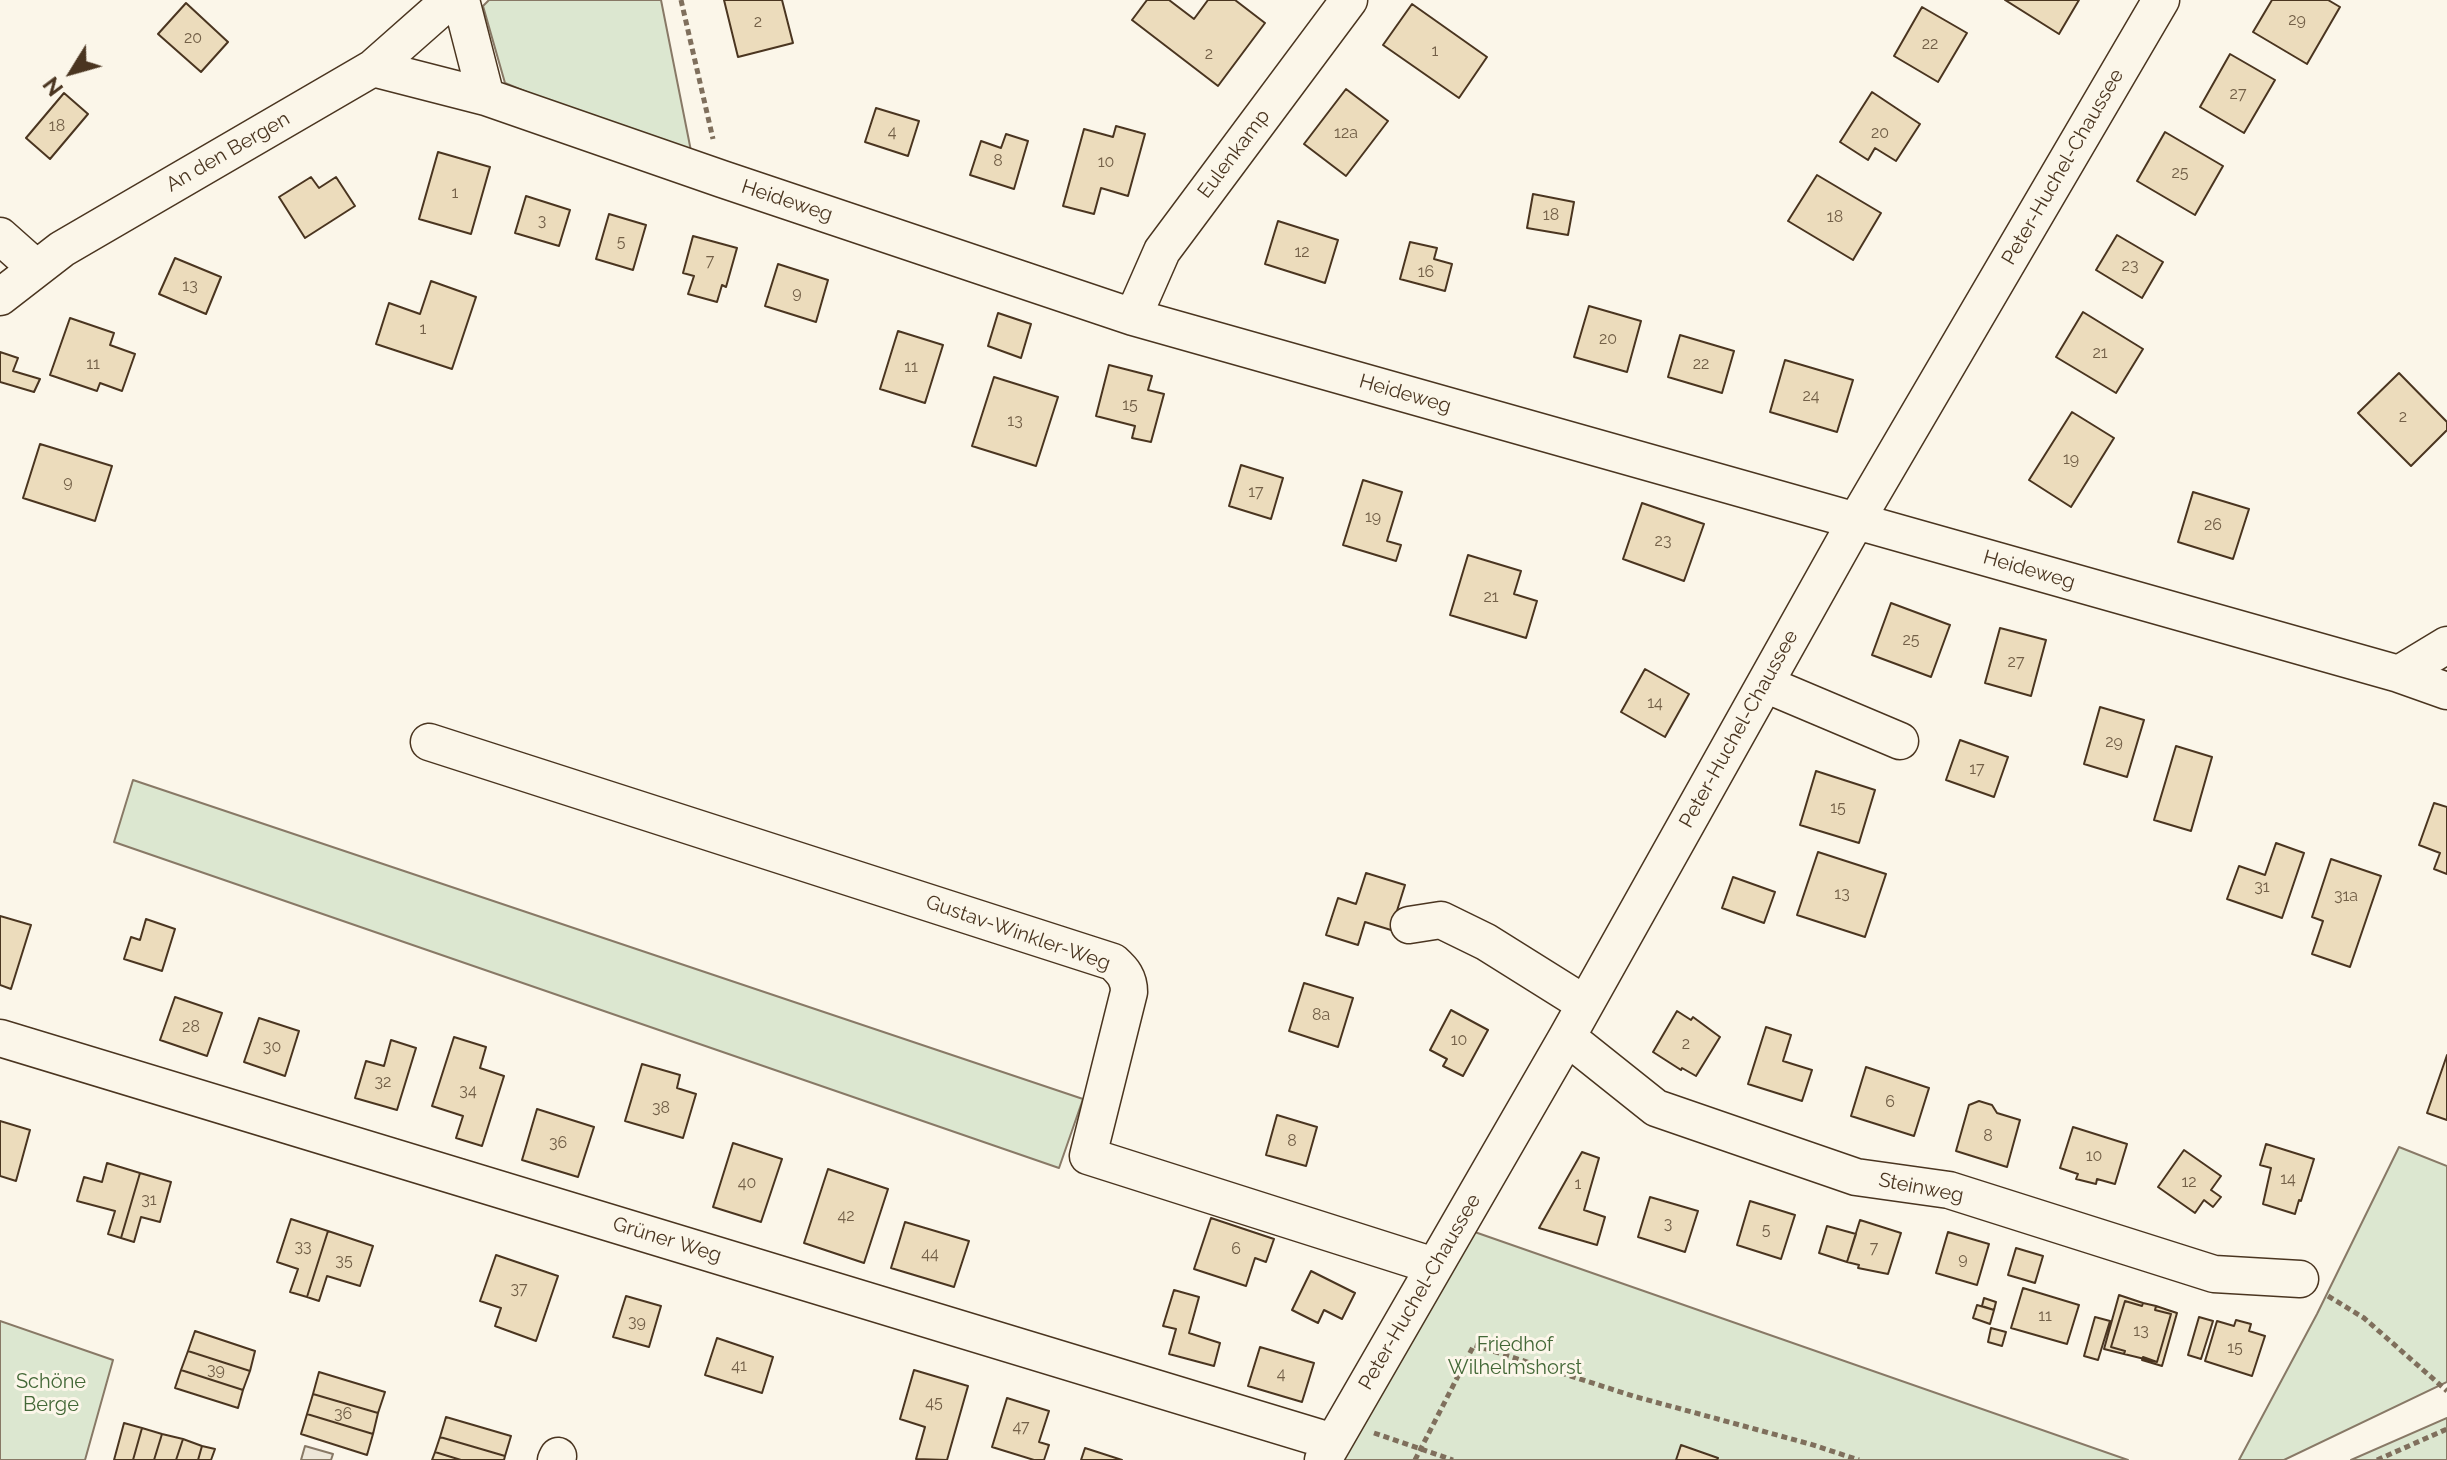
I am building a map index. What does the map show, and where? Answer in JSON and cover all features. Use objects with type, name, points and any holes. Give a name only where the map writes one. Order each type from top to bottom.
[{"type":"street","name":"An den Bergen","points":[[0,297],[62,249],[373,68],[450,0]]},
{"type":"street","points":[[461,0],[486,97]]},
{"type":"street","name":"Eulenkamp","points":[[1133,317],[1162,251],[1349,0]]},
{"type":"street","name":"Peter-Huchel-Chaussee","points":[[1334,1442],[1567,1037],[1856,521],[2161,0]]},
{"type":"street","name":"Heideweg","points":[[373,68],[486,97],[1133,317],[2399,674],[2447,691]]},
{"type":"street","points":[[0,236],[36,268]]},
{"type":"street","points":[[2399,674],[2447,645]]},
{"type":"street","points":[[1765,684],[1900,741]]},
{"type":"street","name":"Gustav-Winkler-Weg","points":[[429,742],[1113,962],[1129,982],[1129,992],[1088,1156],[1434,1266]]},
{"type":"street","points":[[1409,925],[1441,920],[1486,942],[1585,1004]]},
{"type":"street","name":"Steinweg","points":[[1567,1037],[1656,1108],[1856,1177],[1949,1190],[2214,1274],[2300,1279]]},
{"type":"street","name":"Grüner Weg","points":[[0,1038],[1334,1442]]},
{"type":"path","points":[[681,0],[722,179]]},
{"type":"path","points":[[2300,1279],[2364,1318],[2447,1391]]},
{"type":"path","points":[[1415,1460],[1474,1345],[1633,1396],[1859,1460]]},
{"type":"path","points":[[2377,1460],[2447,1429]]},
{"type":"path","points":[[1334,1442],[1420,1449],[1453,1460]]},
{"type":"green space","points":[[489,0],[661,0],[693,161],[505,83],[483,6]]},
{"type":"green space","points":[[133,780],[1083,1099],[1059,1168],[114,842]]},
{"type":"green space","points":[[2399,1147],[2447,1166],[2447,1382],[2284,1460],[2239,1460],[2317,1314]]},
{"type":"green space","name":"Friedhof Wilhelmshorst","points":[[1469,1230],[2128,1460],[1332,1460]]},
{"type":"green space","name":"Schöne Berge","points":[[0,1321],[113,1360],[85,1460],[0,1460]]},
{"type":"green space","points":[[2447,1418],[2447,1460],[2351,1460]]},
{"type":"shaded area","points":[[305,1446],[333,1454],[331,1460],[301,1460]]},
{"type":"building","points":[[724,0],[782,0],[793,43],[738,57]]},
{"type":"building","points":[[1147,0],[1169,0],[1194,19],[1208,0],[1235,0],[1265,23],[1218,86],[1132,20]]},
{"type":"building","points":[[2005,0],[2079,0],[2059,34]]},
{"type":"building","points":[[2272,0],[2328,0],[2340,7],[2307,64],[2253,32]]},
{"type":"building","points":[[186,3],[228,42],[201,72],[158,34]]},
{"type":"building","points":[[1412,4],[1487,57],[1459,98],[1383,45]]},
{"type":"building","points":[[1922,7],[1967,33],[1938,82],[1894,56]]},
{"type":"building","points":[[2230,54],[2275,80],[2244,133],[2200,107]]},
{"type":"building","points":[[1346,89],[1388,121],[1346,176],[1304,144]]},
{"type":"building","points":[[1872,92],[1920,124],[1896,161],[1875,148],[1868,160],[1840,142]]},
{"type":"building","points":[[64,93],[88,114],[50,159],[26,138]]},
{"type":"building","points":[[876,108],[919,121],[908,156],[865,142]]},
{"type":"building","points":[[1116,126],[1145,134],[1128,196],[1101,188],[1094,214],[1063,206],[1084,129],[1113,137]]},
{"type":"building","points":[[2165,132],[2223,166],[2195,215],[2137,181]]},
{"type":"building","points":[[1006,134],[1028,141],[1014,189],[970,175],[981,141],[1001,148]]},
{"type":"building","points":[[438,152],[490,167],[471,234],[419,219]]},
{"type":"building","points":[[1817,175],[1881,213],[1853,260],[1788,221]]},
{"type":"building","points":[[311,177],[319,188],[336,177],[355,206],[305,238],[279,197]]},
{"type":"building","points":[[1533,194],[1574,202],[1568,235],[1527,228]]},
{"type":"building","points":[[526,196],[570,210],[559,246],[515,233]]},
{"type":"building","points":[[609,214],[646,225],[633,270],[596,259]]},
{"type":"building","points":[[1278,221],[1338,240],[1325,283],[1265,264]]},
{"type":"building","points":[[2117,235],[2163,262],[2142,298],[2096,270]]},
{"type":"building","points":[[693,236],[737,248],[726,287],[722,285],[717,302],[688,294],[694,276],[683,273]]},
{"type":"building","points":[[1410,242],[1437,248],[1434,259],[1452,264],[1445,291],[1400,279]]},
{"type":"building","points":[[175,258],[221,277],[206,314],[159,294]]},
{"type":"building","points":[[778,264],[828,280],[816,322],[765,306]]},
{"type":"building","points":[[431,281],[476,297],[452,369],[376,344],[389,303],[420,314]]},
{"type":"building","points":[[1589,306],[1641,321],[1627,372],[1574,357]]},
{"type":"building","points":[[2083,312],[2143,349],[2116,393],[2056,357]]},
{"type":"building","points":[[998,313],[1031,324],[1021,358],[988,346]]},
{"type":"building","points":[[70,318],[114,333],[110,345],[135,354],[122,391],[100,383],[97,391],[50,375]]},
{"type":"building","points":[[898,331],[943,345],[925,403],[880,389]]},
{"type":"building","points":[[1680,335],[1734,351],[1722,393],[1668,377]]},
{"type":"building","points":[[0,352],[18,358],[13,371],[40,379],[34,392],[0,382]]},
{"type":"building","points":[[1785,360],[1853,380],[1837,432],[1770,412]]},
{"type":"building","points":[[1109,365],[1152,376],[1148,390],[1164,394],[1151,442],[1132,438],[1135,426],[1096,416]]},
{"type":"building","points":[[2399,373],[2447,422],[2447,430],[2411,466],[2358,413]]},
{"type":"building","points":[[994,377],[1058,397],[1036,466],[972,446]]},
{"type":"building","points":[[2072,412],[2114,438],[2071,507],[2029,480]]},
{"type":"building","points":[[40,444],[112,466],[95,521],[23,498]]},
{"type":"building","points":[[1241,465],[1283,478],[1271,519],[1229,506]]},
{"type":"building","points":[[1363,480],[1402,492],[1387,541],[1401,545],[1396,561],[1343,545]]},
{"type":"building","points":[[2193,492],[2249,509],[2233,559],[2178,542]]},
{"type":"building","points":[[1642,503],[1704,524],[1684,581],[1623,559]]},
{"type":"building","points":[[1468,555],[1521,571],[1514,594],[1537,601],[1526,638],[1450,615]]},
{"type":"building","points":[[1891,603],[1950,625],[1931,677],[1872,655]]},
{"type":"building","points":[[2000,628],[2046,640],[2031,696],[1985,683]]},
{"type":"building","points":[[1645,669],[1689,694],[1665,737],[1621,712]]},
{"type":"building","points":[[2100,707],[2144,720],[2127,777],[2084,764]]},
{"type":"building","points":[[1960,740],[2008,757],[1994,797],[1946,780]]},
{"type":"building","points":[[2176,746],[2212,757],[2191,831],[2154,820]]},
{"type":"building","points":[[1816,771],[1875,790],[1859,843],[1800,825]]},
{"type":"building","points":[[2434,803],[2447,807],[2447,874],[2434,869],[2440,853],[2419,845]]},
{"type":"building","points":[[2276,843],[2304,853],[2282,918],[2227,899],[2239,866],[2265,875]]},
{"type":"building","points":[[1818,852],[1886,874],[1865,937],[1797,915]]},
{"type":"building","points":[[2331,859],[2381,876],[2350,967],[2312,954],[2323,921],[2312,917]]},
{"type":"building","points":[[1366,873],[1405,885],[1391,930],[1365,922],[1358,945],[1326,935],[1338,898],[1356,904]]},
{"type":"building","points":[[1733,877],[1775,892],[1764,923],[1722,908]]},
{"type":"building","points":[[0,916],[31,925],[11,989],[0,985]]},
{"type":"building","points":[[146,919],[175,929],[162,971],[124,959],[131,937],[140,940]]},
{"type":"building","points":[[1304,983],[1353,998],[1338,1047],[1289,1031]]},
{"type":"building","points":[[175,997],[222,1013],[207,1056],[160,1040]]},
{"type":"building","points":[[1451,1010],[1488,1030],[1463,1076],[1443,1066],[1447,1059],[1430,1050]]},
{"type":"building","points":[[1677,1011],[1691,1020],[1693,1017],[1720,1037],[1696,1076],[1653,1052]]},
{"type":"building","points":[[259,1018],[299,1031],[285,1076],[244,1062]]},
{"type":"building","points":[[1766,1027],[1791,1035],[1783,1061],[1812,1070],[1802,1101],[1748,1084]]},
{"type":"building","points":[[454,1037],[486,1047],[480,1068],[504,1076],[482,1146],[456,1138],[463,1116],[432,1106]]},
{"type":"building","points":[[391,1040],[416,1048],[397,1110],[355,1098],[366,1061],[384,1066]]},
{"type":"building","points":[[2447,1055],[2447,1120],[2427,1113]]},
{"type":"building","points":[[642,1064],[680,1075],[677,1088],[696,1094],[683,1138],[625,1121]]},
{"type":"building","points":[[1866,1067],[1929,1088],[1914,1136],[1851,1116]]},
{"type":"building","points":[[1979,1101],[1992,1105],[1997,1113],[2020,1120],[2007,1167],[1956,1151],[1969,1105]]},
{"type":"building","points":[[537,1109],[594,1127],[578,1177],[522,1160]]},
{"type":"building","points":[[1277,1115],[1317,1127],[1306,1166],[1266,1155]]},
{"type":"building","points":[[0,1121],[30,1130],[16,1181],[0,1176]]},
{"type":"building","points":[[2073,1127],[2127,1144],[2115,1184],[2097,1179],[2096,1184],[2076,1179],[2078,1174],[2060,1168]]},
{"type":"building","points":[[733,1143],[782,1159],[761,1222],[713,1207]]},
{"type":"building","points":[[2266,1144],[2314,1159],[2295,1214],[2263,1204],[2271,1168],[2260,1165]]},
{"type":"building","points":[[2184,1150],[2221,1176],[2211,1190],[2221,1197],[2213,1207],[2204,1200],[2195,1213],[2158,1187]]},
{"type":"building","points":[[1582,1152],[1599,1158],[1584,1210],[1605,1217],[1597,1245],[1539,1228]]},
{"type":"building","points":[[107,1163],[140,1173],[121,1238],[108,1234],[115,1211],[77,1201],[84,1177],[102,1182]]},
{"type":"building","points":[[828,1169],[888,1189],[864,1263],[804,1243]]},
{"type":"building","points":[[140,1173],[171,1182],[160,1222],[141,1217],[134,1242],[121,1238]]},
{"type":"building","points":[[1650,1197],[1698,1211],[1685,1252],[1638,1237]]},
{"type":"building","points":[[1750,1201],[1795,1215],[1781,1259],[1737,1245]]},
{"type":"building","points":[[1211,1218],[1274,1239],[1266,1262],[1255,1258],[1246,1286],[1194,1269]]},
{"type":"building","points":[[291,1219],[328,1231],[307,1297],[290,1292],[298,1269],[277,1262]]},
{"type":"building","points":[[1860,1220],[1901,1233],[1888,1274],[1858,1268],[1859,1265],[1847,1262]]},
{"type":"building","points":[[905,1222],[969,1241],[954,1287],[891,1268]]},
{"type":"building","points":[[1827,1226],[1856,1234],[1847,1262],[1819,1253]]},
{"type":"building","points":[[328,1231],[373,1246],[360,1286],[327,1276],[319,1301],[307,1297]]},
{"type":"building","points":[[1948,1232],[1989,1244],[1977,1285],[1936,1273]]},
{"type":"building","points":[[2016,1248],[2043,1256],[2035,1283],[2008,1275]]},
{"type":"building","points":[[496,1255],[558,1276],[536,1341],[495,1326],[501,1308],[480,1301]]},
{"type":"building","points":[[1311,1271],[1355,1293],[1342,1319],[1324,1310],[1318,1323],[1292,1310]]},
{"type":"building","points":[[2023,1288],[2079,1305],[2067,1344],[2011,1328]]},
{"type":"building","points":[[1174,1290],[1199,1297],[1189,1333],[1220,1343],[1214,1366],[1169,1354],[1176,1329],[1163,1326]]},
{"type":"building","points":[[2119,1295],[2143,1303],[2142,1306],[2125,1301],[2111,1347],[2125,1351],[2124,1354],[2104,1349]]},
{"type":"building","points":[[626,1296],[661,1306],[649,1347],[613,1337]]},
{"type":"building","points":[[1984,1298],[1996,1302],[1994,1310],[1982,1306]]},
{"type":"building","points":[[2125,1301],[2156,1306],[2155,1310],[2171,1314],[2157,1362],[2124,1354],[2125,1351],[2111,1347]]},
{"type":"building","points":[[1977,1305],[1994,1310],[1990,1324],[1973,1318]]},
{"type":"building","points":[[2156,1306],[2177,1313],[2162,1366],[2142,1360],[2143,1357],[2157,1362],[2171,1314],[2155,1310]]},
{"type":"building","points":[[2095,1317],[2110,1321],[2098,1360],[2084,1356]]},
{"type":"building","points":[[2199,1317],[2213,1321],[2201,1359],[2188,1355]]},
{"type":"building","points":[[2236,1320],[2251,1324],[2249,1331],[2265,1336],[2252,1376],[2205,1361],[2217,1321],[2234,1326]]},
{"type":"building","points":[[1991,1328],[2006,1332],[2002,1346],[1988,1342]]},
{"type":"building","points":[[195,1331],[255,1351],[250,1371],[188,1351]]},
{"type":"building","points":[[717,1338],[773,1357],[762,1393],[705,1375]]},
{"type":"building","points":[[1260,1347],[1314,1363],[1302,1402],[1248,1386]]},
{"type":"building","points":[[188,1351],[250,1371],[243,1390],[181,1370]]},
{"type":"building","points":[[181,1370],[243,1390],[238,1408],[175,1388]]},
{"type":"building","points":[[914,1370],[968,1386],[947,1460],[916,1459],[925,1427],[900,1419]]},
{"type":"building","points":[[319,1372],[385,1392],[378,1413],[313,1394]]},
{"type":"building","points":[[313,1394],[378,1413],[373,1434],[307,1414]]},
{"type":"building","points":[[1007,1398],[1049,1411],[1039,1442],[1049,1445],[1044,1460],[1034,1460],[992,1447]]},
{"type":"building","points":[[307,1414],[373,1434],[367,1455],[301,1434]]},
{"type":"building","points":[[446,1417],[511,1436],[505,1456],[440,1437]]},
{"type":"building","points":[[124,1423],[142,1428],[133,1460],[114,1460]]},
{"type":"building","points":[[142,1428],[162,1434],[154,1460],[133,1460]]},
{"type":"building","points":[[162,1434],[183,1439],[176,1460],[154,1460]]},
{"type":"building","points":[[440,1437],[505,1456],[504,1460],[461,1460],[435,1452]]},
{"type":"building","points":[[183,1439],[202,1446],[198,1460],[176,1460]]},
{"type":"building","points":[[1681,1445],[1718,1458],[1676,1460]]},
{"type":"building","points":[[202,1446],[215,1449],[211,1460],[198,1460]]},
{"type":"building","points":[[1085,1448],[1122,1460],[1081,1460]]},
{"type":"building","points":[[435,1452],[461,1460],[432,1460]]}]
